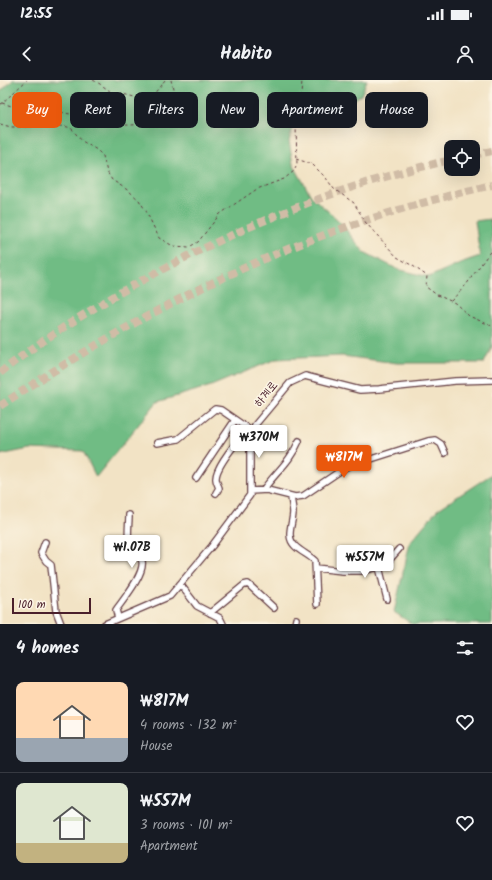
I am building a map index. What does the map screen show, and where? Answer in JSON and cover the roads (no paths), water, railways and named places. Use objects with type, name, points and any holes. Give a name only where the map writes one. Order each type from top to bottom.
[{"type":"street","name":"하계로","points":[[105,624],[170,596],[212,546],[250,495],[250,430],[290,382],[305,376],[360,390],[455,381],[492,380]]},
{"type":"street","points":[[157,444],[178,439],[215,409],[221,410],[250,430],[224,459],[217,472],[216,478],[219,488],[216,493]]},
{"type":"street","points":[[196,478],[235,420]]},
{"type":"street","points":[[250,491],[267,490],[291,496],[303,496],[346,467],[428,441],[435,440],[441,444],[445,453]]},
{"type":"street","points":[[263,490],[285,465],[294,452],[299,441]]},
{"type":"street","points":[[291,496],[293,511],[289,534],[290,539],[300,551],[315,561],[317,604]]},
{"type":"street","points":[[118,618],[116,610],[137,580],[142,567],[141,560],[131,548],[128,537],[130,515]]},
{"type":"street","points":[[45,542],[41,553],[46,561],[51,565],[56,611],[61,624]]},
{"type":"street","points":[[316,568],[342,571],[361,571],[384,566],[399,549]]},
{"type":"street","points":[[379,567],[387,599]]},
{"type":"street","points":[[180,584],[196,606],[220,618],[223,624]]},
{"type":"street","points":[[210,613],[244,585],[248,584],[274,608]]},
{"type":"tunnel","points":[[480,154],[492,151]]},
{"type":"tunnel","points":[[0,373],[45,340],[91,310],[123,291],[201,250],[282,213],[324,197],[408,170],[444,162]]},
{"type":"tunnel","points":[[0,406],[86,351],[131,325],[221,278],[268,257],[364,221],[492,185]]}]
